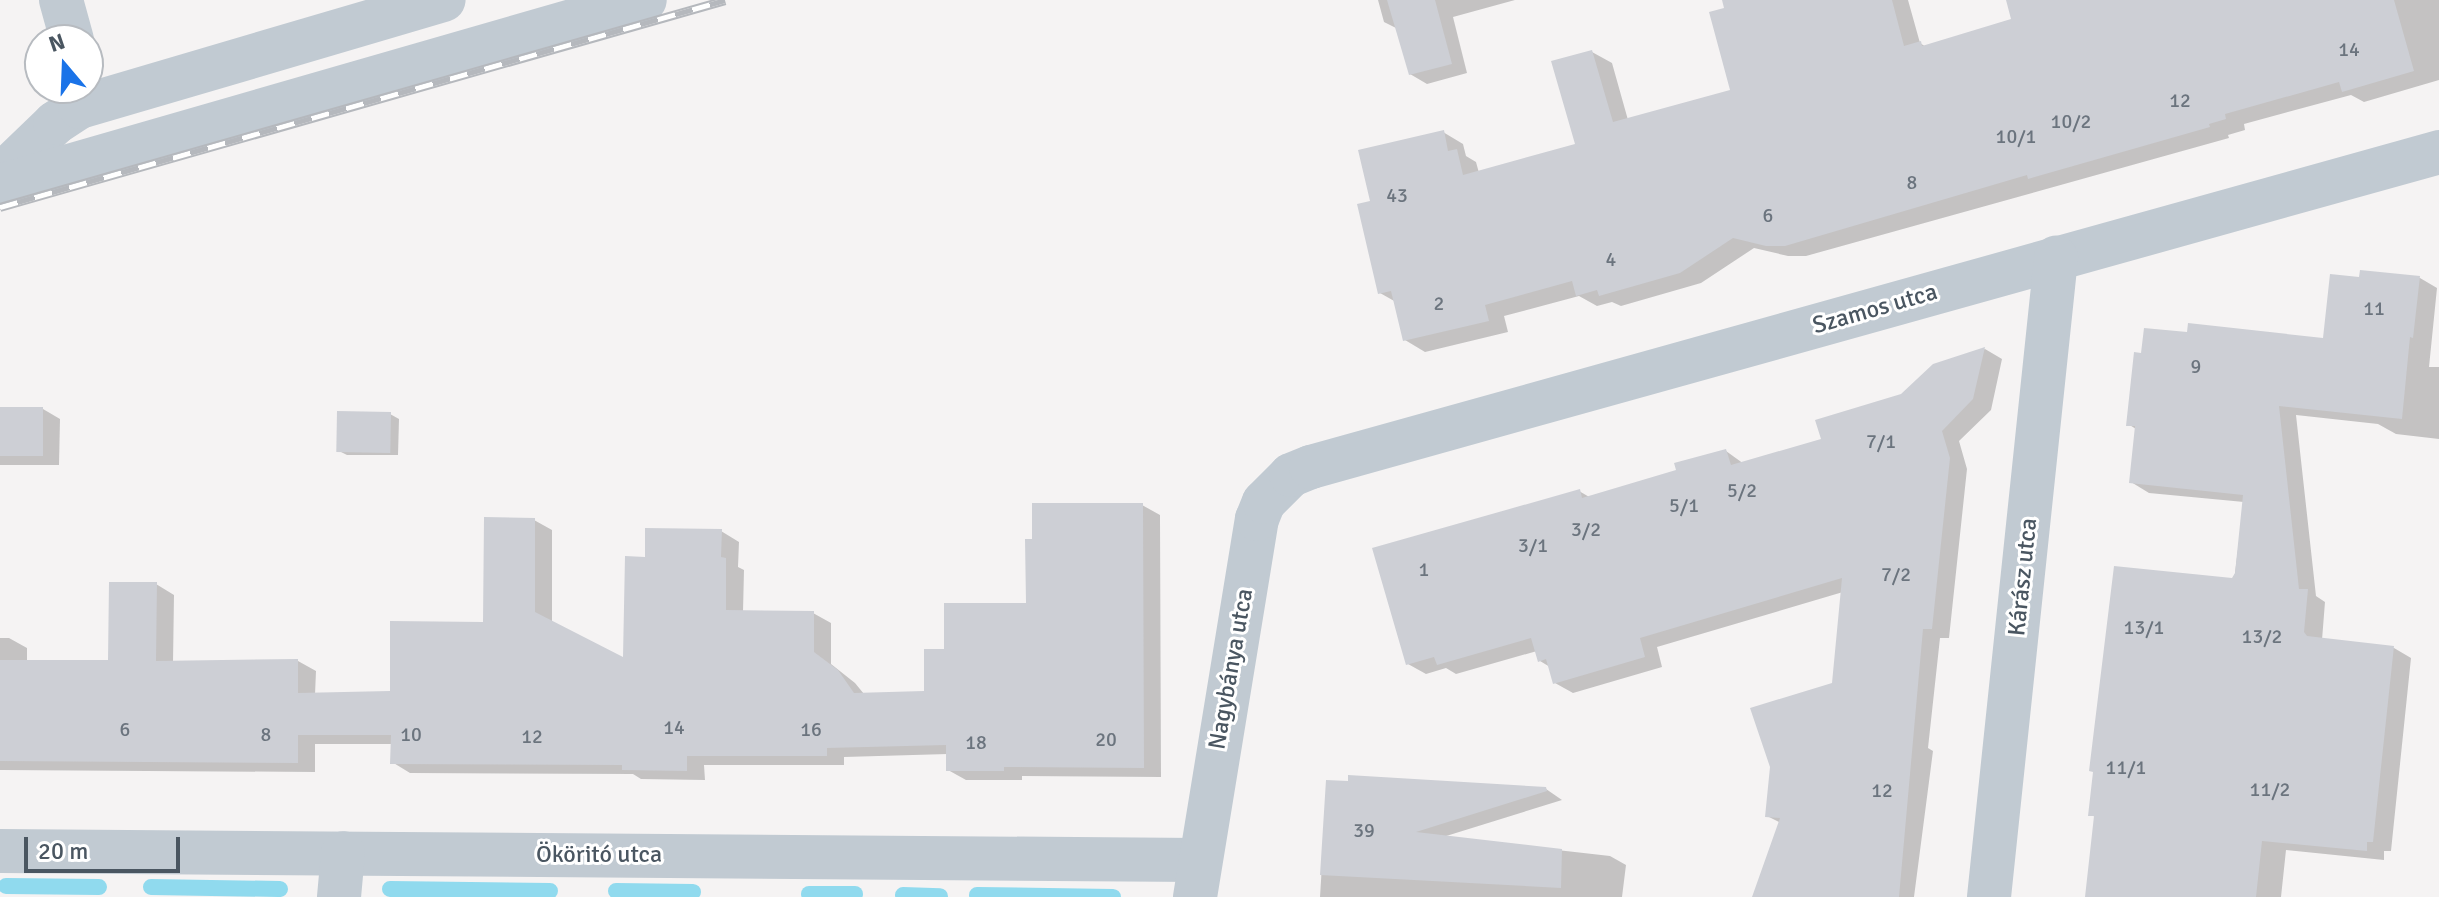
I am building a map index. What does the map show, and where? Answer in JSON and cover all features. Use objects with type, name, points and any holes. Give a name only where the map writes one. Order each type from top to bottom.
[{"type":"street","points":[[61,0],[68,24]]},
{"type":"street","points":[[104,91],[444,0],[459,51]]},
{"type":"street","points":[[0,186],[459,51],[645,0]]},
{"type":"street","points":[[0,176],[78,104]]},
{"type":"street","name":"Szamos utca","points":[[1311,467],[2439,152]]},
{"type":"street","name":"Kárász utca","points":[[1989,897],[2056,258]]},
{"type":"street","name":"Nagybánya utca","points":[[1197,878],[1257,519],[1276,487],[1311,467]]},
{"type":"street","name":"Ököritó utca","points":[[0,851],[343,853],[1197,878]]},
{"type":"street","points":[[339,897],[343,853]]},
{"type":"building","points":[[1387,0],[1435,0],[1452,64],[1409,75]]},
{"type":"building","points":[[1722,0],[1892,0],[1904,46],[1921,41],[1922,46],[2011,19],[2006,0],[2394,0],[2414,71],[2342,92],[2339,82],[2225,114],[2226,119],[2209,124],[2210,127],[2028,179],[2027,175],[1785,246],[1766,246],[1733,238],[1680,273],[1599,296],[1597,290],[1576,296],[1572,281],[1485,305],[1489,321],[1403,341],[1391,291],[1378,294],[1357,204],[1370,201],[1358,150],[1444,130],[1448,151],[1457,149],[1463,175],[1575,144],[1551,61],[1592,50],[1613,122],[1730,90],[1709,12],[1724,8]]},
{"type":"building","points":[[2360,270],[2420,276],[2402,419],[2279,406],[2299,589],[2308,589],[2304,632],[2307,636],[2394,646],[2373,842],[2367,842],[2367,851],[2262,841],[2256,897],[2085,897],[2094,816],[2088,816],[2093,772],[2089,771],[2114,566],[2232,578],[2235,573],[2243,495],[2129,483],[2135,426],[2126,426],[2134,352],[2141,353],[2144,328],[2187,332],[2188,323],[2323,338],[2330,274],[2359,277]]},
{"type":"building","points":[[1985,347],[1973,399],[1942,431],[1950,458],[1932,629],[1923,629],[1899,897],[1752,897],[1780,818],[1765,817],[1770,767],[1750,708],[1832,683],[1842,578],[1640,638],[1645,657],[1553,684],[1546,659],[1538,662],[1531,638],[1437,665],[1434,657],[1406,665],[1372,548],[1580,489],[1582,498],[1676,470],[1674,463],[1726,449],[1731,465],[1821,439],[1815,420],[1901,394],[1933,364]]},
{"type":"building","points":[[0,407],[43,407],[43,456],[0,456]]},
{"type":"building","points":[[337,411],[391,412],[390,453],[336,452]]},
{"type":"building","points":[[1032,503],[1143,503],[1144,768],[1004,767],[1004,771],[946,771],[946,745],[827,748],[827,756],[687,756],[687,771],[622,770],[622,765],[390,764],[391,735],[298,735],[298,763],[0,761],[0,660],[108,660],[109,582],[157,582],[156,661],[298,659],[298,693],[390,691],[390,621],[483,622],[484,517],[535,518],[535,612],[623,657],[625,556],[645,557],[645,528],[722,529],[721,557],[726,558],[726,610],[814,611],[814,652],[838,670],[854,693],[924,691],[924,649],[944,649],[944,603],[1026,603],[1025,539],[1032,539]]},
{"type":"building","points":[[1348,775],[1546,787],[1547,791],[1416,832],[1562,849],[1561,888],[1320,875],[1326,780],[1348,781]]},
{"type":"waterway","points":[[6,886],[99,887]]},
{"type":"waterway","points":[[151,887],[280,889]]},
{"type":"waterway","points":[[390,889],[550,891]]},
{"type":"waterway","points":[[616,891],[693,892]]},
{"type":"waterway","points":[[809,894],[855,894]]},
{"type":"waterway","points":[[903,895],[940,896]]},
{"type":"waterway","points":[[977,895],[1113,897]]},
{"type":"railway","points":[[0,207],[725,0]]}]
